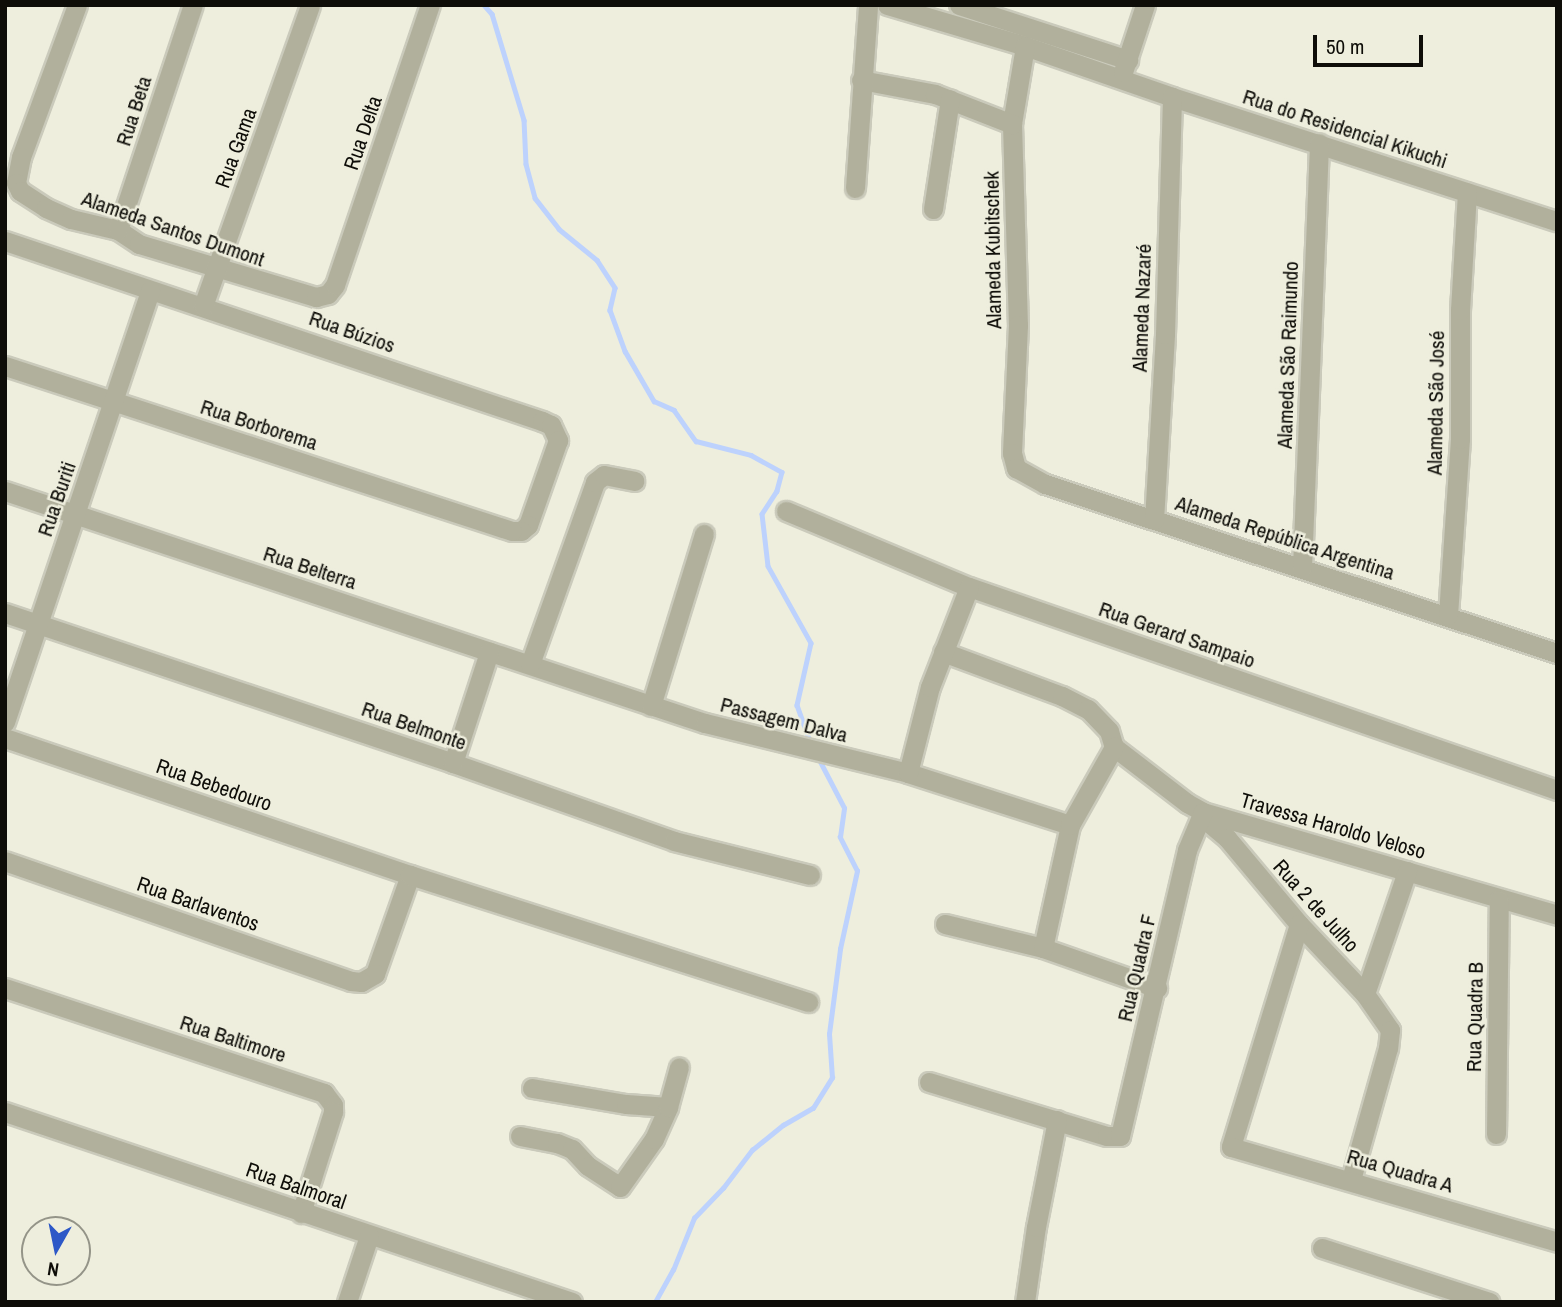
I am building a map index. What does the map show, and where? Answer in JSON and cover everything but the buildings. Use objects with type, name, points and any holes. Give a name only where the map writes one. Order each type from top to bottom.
[{"type":"street","name":"Alameda Santos Dumont","points":[[77,5],[21,157],[16,183],[19,191],[71,219],[118,230],[139,244],[216,270],[316,298],[328,294],[339,274]]},
{"type":"street","name":"Rua Beta","points":[[118,230],[193,5]]},
{"type":"street","name":"Rua Gama","points":[[203,306],[310,5]]},
{"type":"street","name":"Rua Delta","points":[[339,274],[430,5]]},
{"type":"street","points":[[855,188],[868,5]]},
{"type":"street","name":"Rua do Residencial Kikuchi","points":[[887,5],[1025,46],[1172,97],[1557,221]]},
{"type":"street","points":[[959,5],[1003,11],[1128,60]]},
{"type":"street","points":[[1120,79],[1145,5]]},
{"type":"street","name":"Alameda Kubitschek","points":[[1012,453],[1018,325],[1012,124],[1025,46]]},
{"type":"street","points":[[861,80],[920,90],[1012,124]]},
{"type":"street","name":"Alameda Nazaré","points":[[1154,520],[1165,334],[1172,97]]},
{"type":"street","points":[[933,209],[950,99]]},
{"type":"street","name":"Alameda São Raimundo","points":[[1302,568],[1319,143]]},
{"type":"street","name":"Alameda São José","points":[[1448,615],[1460,439],[1460,310],[1466,192]]},
{"type":"street","name":"Rua Búzios","points":[[5,241],[551,425],[556,432],[557,447],[528,525],[518,532],[499,527]]},
{"type":"street","name":"Rua Buriti","points":[[5,722],[115,402],[150,291]]},
{"type":"street","name":"Rua Borborema","points":[[5,366],[499,527]]},
{"type":"street","name":"Alameda República Argentina","points":[[1012,453],[1016,468],[1032,480],[1557,653]]},
{"type":"street","points":[[530,664],[594,482],[604,475],[625,479]]},
{"type":"street","name":"Rua Belterra","points":[[5,491],[489,652]]},
{"type":"street","name":"Rua Gerard Sampaio","points":[[786,511],[969,587],[1557,790]]},
{"type":"street","points":[[651,706],[705,534]]},
{"type":"street","points":[[908,773],[930,687],[969,587]]},
{"type":"street","name":"Rua Belmonte","points":[[5,613],[453,763],[674,841],[810,875]]},
{"type":"street","points":[[453,763],[489,652]]},
{"type":"street","name":"Passagem Dalva","points":[[489,652],[742,734],[908,773],[1070,825]]},
{"type":"street","points":[[943,652],[1062,695],[1088,709],[1109,731],[1114,747],[1070,825],[1043,948]]},
{"type":"street","name":"Rua Bebedouro","points":[[5,738],[410,875],[808,1002]]},
{"type":"street","name":"Travessa Haroldo Veloso","points":[[1114,747],[1203,814],[1407,870],[1499,900],[1557,915]]},
{"type":"street","name":"Rua 2 de Julho","points":[[1203,814],[1227,838],[1299,924],[1365,994],[1390,1030],[1388,1048],[1351,1180]]},
{"type":"street","name":"Rua Quadra F","points":[[1056,1120],[1107,1136],[1120,1136],[1157,988],[1187,850],[1203,814]]},
{"type":"street","name":"Rua Barlaventos","points":[[5,861],[351,981],[369,980],[374,974],[410,875]]},
{"type":"street","points":[[1365,994],[1407,870]]},
{"type":"street","name":"Rua Quadra B","points":[[1496,1134],[1499,900]]},
{"type":"street","points":[[945,924],[1043,948],[1157,988]]},
{"type":"street","name":"Rua Quadra A","points":[[1299,924],[1231,1147],[1557,1242]]},
{"type":"street","name":"Rua Baltimore","points":[[5,988],[324,1093],[333,1105],[333,1112],[301,1213]]},
{"type":"street","points":[[520,1136],[557,1143],[572,1149],[612,1183],[623,1184],[654,1139],[668,1107],[679,1067]]},
{"type":"street","points":[[929,1082],[1056,1120],[1025,1302]]},
{"type":"street","points":[[531,1088],[626,1104],[668,1107]]},
{"type":"street","name":"Rua Balmoral","points":[[5,1112],[572,1302]]},
{"type":"street","points":[[347,1302],[369,1236]]},
{"type":"street","points":[[1322,1248],[1489,1302]]},
{"type":"waterway","points":[[484,5],[492,14],[524,120],[526,164],[535,198],[559,229],[597,260],[615,288],[610,310],[625,351],[654,401],[674,410],[696,441],[751,455],[782,472],[777,491],[762,514],[768,566],[811,643],[797,705],[811,744]]},
{"type":"waterway","points":[[655,1302],[673,1270],[694,1218],[723,1188],[752,1150],[783,1125],[813,1108],[832,1078],[829,1034],[840,949],[857,871],[840,837],[844,808],[818,758]]}]
